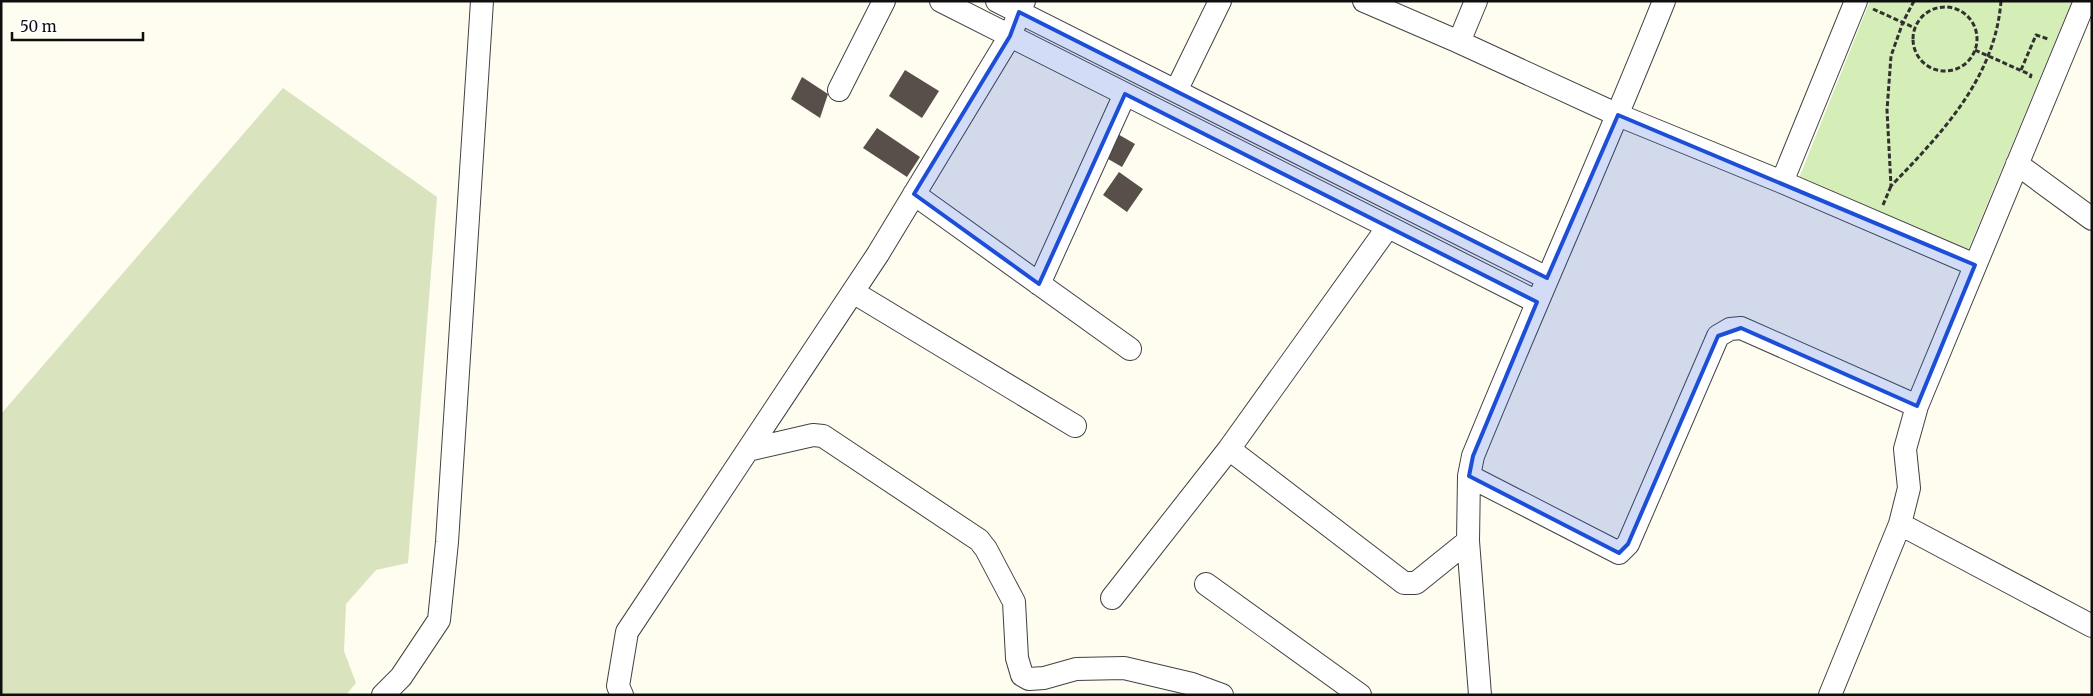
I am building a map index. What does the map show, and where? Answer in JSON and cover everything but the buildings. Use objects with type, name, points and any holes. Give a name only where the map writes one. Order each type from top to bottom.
[{"type":"street","points":[[383,695],[401,677],[439,620],[447,542],[482,1]]},
{"type":"street","points":[[840,90],[884,1]]},
{"type":"street","points":[[941,1],[1537,302]]},
{"type":"street","points":[[998,1],[1022,7],[1176,91],[1547,278]]},
{"type":"street","points":[[1176,91],[1220,1]]},
{"type":"street","points":[[1364,1],[1618,115],[1782,182],[1975,265]]},
{"type":"street","points":[[1459,42],[1476,1]]},
{"type":"street","points":[[1480,695],[1468,542],[1469,476],[1473,456],[1547,278],[1618,115],[1664,1]]},
{"type":"street","points":[[1830,695],[1900,524],[1909,488],[1905,449],[1917,406],[2085,1]]},
{"type":"street","points":[[622,695],[618,686],[627,632],[853,292],[1010,36],[1022,7]]},
{"type":"street","points":[[1782,182],[1866,9]]},
{"type":"street","points":[[1039,284],[1125,94]]},
{"type":"street","points":[[2017,164],[2092,219]]},
{"type":"street","points":[[914,194],[1130,349]]},
{"type":"street","points":[[1112,598],[1230,450],[1388,227]]},
{"type":"street","points":[[853,292],[1075,426]]},
{"type":"street","points":[[1469,476],[1618,553],[1628,544],[1718,336],[1730,329],[1741,328],[1917,406]]},
{"type":"street","points":[[748,450],[813,435],[823,436],[979,540],[1014,602],[1017,658],[1022,675],[1029,679],[1044,678],[1076,669],[1124,668],[1192,684],[1222,695]]},
{"type":"street","points":[[1230,450],[1404,583],[1416,583],[1468,542]]},
{"type":"street","points":[[1900,524],[2092,626]]},
{"type":"street","points":[[1206,584],[1360,695]]},
{"type":"path","points":[[1866,9],[1876,1]]},
{"type":"path","points":[[1891,186],[1887,110],[1891,56],[1903,22],[1914,1]]},
{"type":"path","points":[[1875,202],[1883,206],[1891,186],[1945,128],[1968,98],[1990,56],[2000,18],[2001,1]]},
{"type":"path","points":[[1944,6],[1955,8],[1972,21],[1978,40],[1976,50],[1971,59],[1959,68],[1944,72],[1934,70],[1924,64],[1917,56],[1913,45],[1913,34],[1924,14],[1944,6]]},
{"type":"path","points":[[1866,9],[1915,28]]},
{"type":"path","points":[[2020,70],[2036,35],[2047,40],[2050,32]]},
{"type":"path","points":[[1976,50],[2031,75],[2027,84]]},
{"type":"highlighted area","points":[[1019,12],[1547,278],[1618,115],[1975,265],[1917,406],[1741,328],[1718,336],[1628,544],[1619,553],[1469,476],[1473,456],[1537,302],[1125,94],[1039,284],[914,194],[1010,36]]},
{"type":"green space","points":[[1870,1],[2072,1],[1968,250],[1799,178]]},
{"type":"green space","points":[[283,88],[437,197],[408,563],[376,570],[346,604],[344,651],[356,683],[346,695],[1,695],[1,414]]}]
